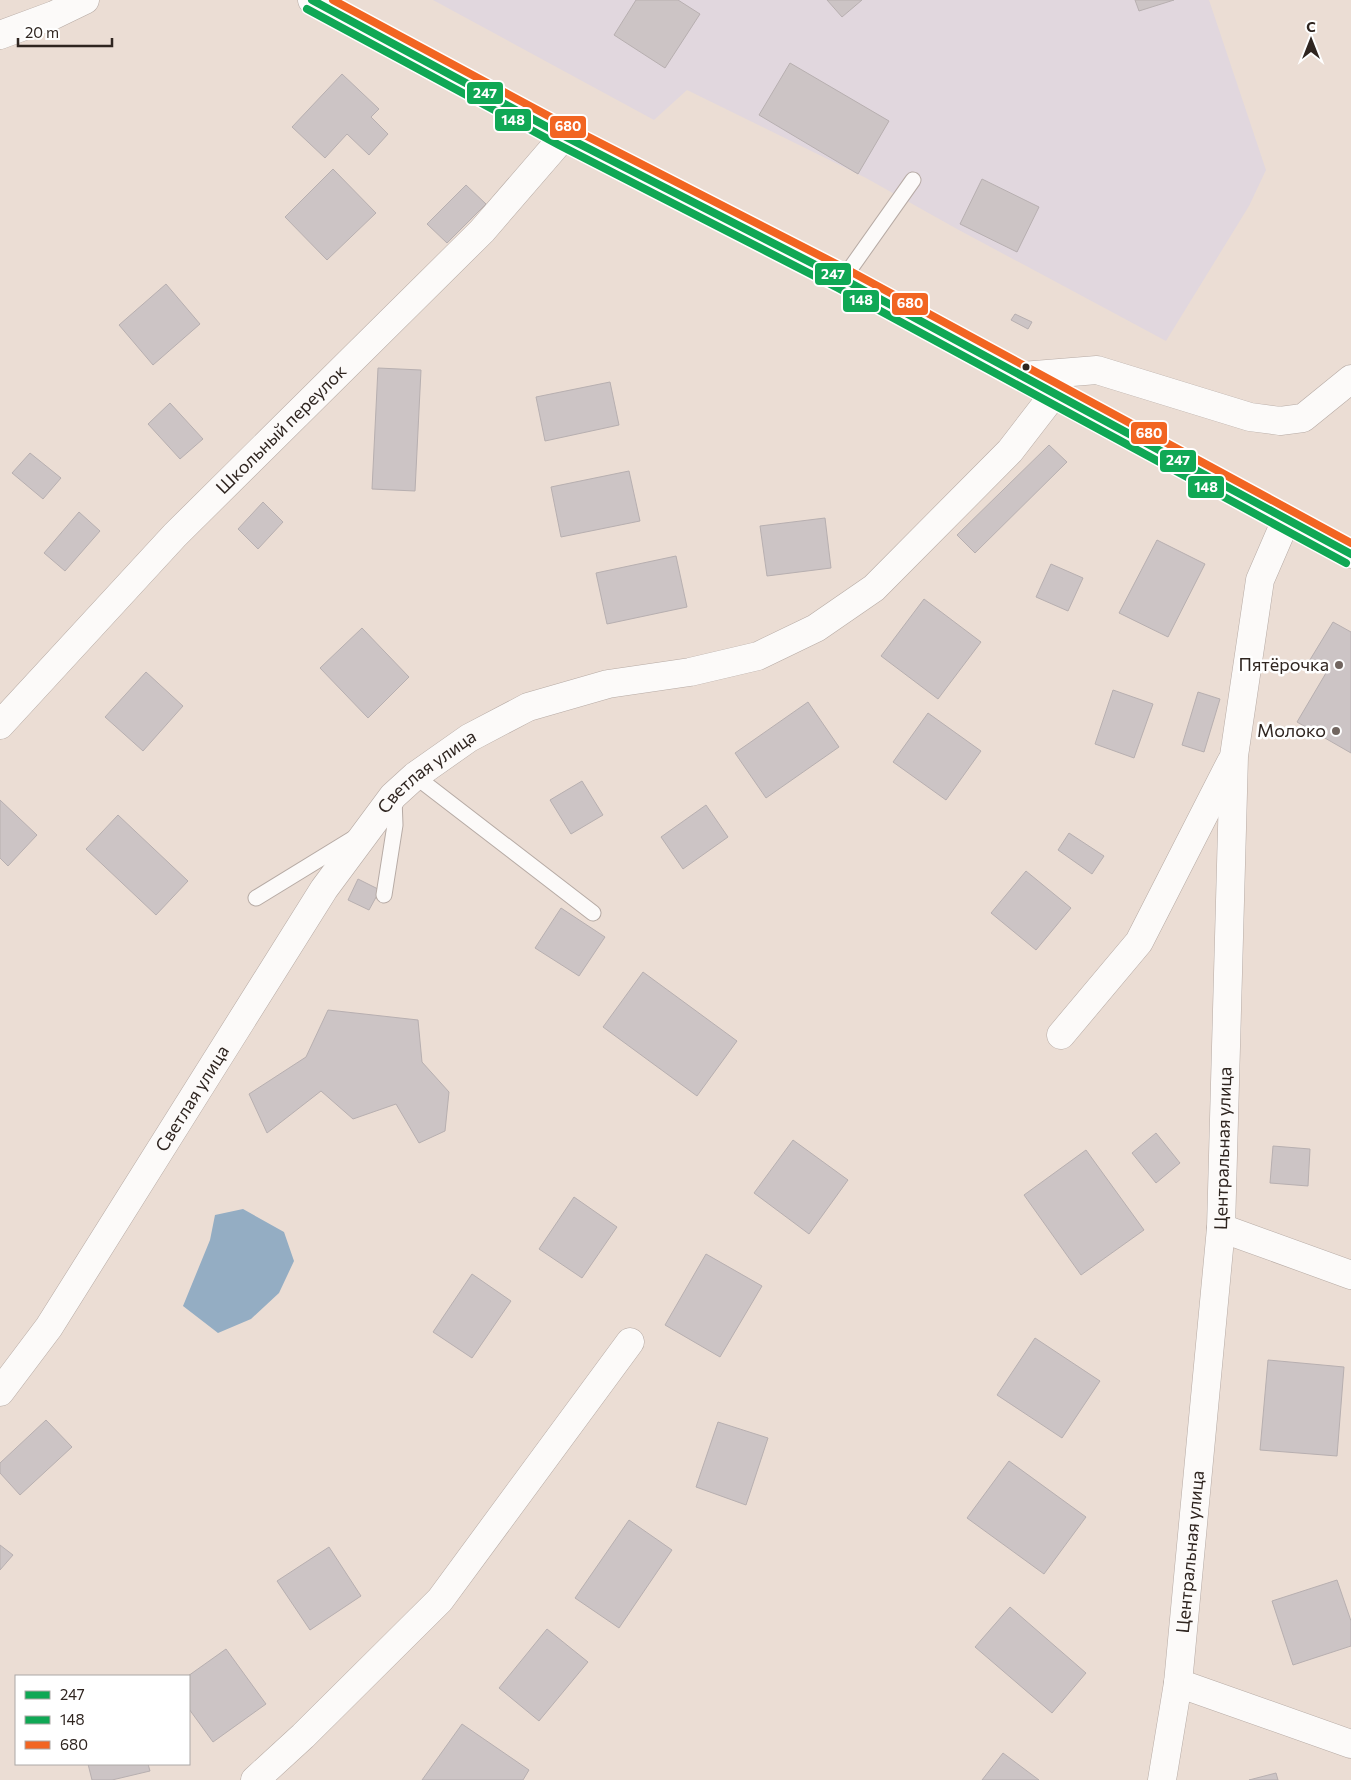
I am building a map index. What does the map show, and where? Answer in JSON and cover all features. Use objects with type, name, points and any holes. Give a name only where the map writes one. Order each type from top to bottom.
[{"type":"street","points":[[0,35],[54,15],[85,0]]},
{"type":"street","points":[[312,0],[564,136],[843,279],[1351,554]]},
{"type":"street","name":"Школьный переулок","points":[[0,725],[175,535],[482,231],[564,136]]},
{"type":"street","points":[[1022,376],[1097,370],[1250,417],[1280,422],[1303,418],[1351,379]]},
{"type":"street","name":"Светлая улица","points":[[0,1392],[49,1327],[324,889],[393,796],[415,776],[469,738],[528,707],[608,684],[690,672],[758,656],[816,628],[874,588],[1010,451],[1054,394]]},
{"type":"street","name":"Центральная улица","points":[[1162,1780],[1178,1683],[1221,1228],[1234,756],[1260,580],[1286,520]]},
{"type":"street","points":[[1061,1035],[1139,942],[1234,756]]},
{"type":"street","points":[[1221,1228],[1351,1275]]},
{"type":"street","points":[[255,1780],[303,1736],[440,1600],[630,1342]]},
{"type":"street","points":[[1178,1683],[1351,1744]]},
{"type":"lane","points":[[843,279],[913,180]]},
{"type":"lane","points":[[415,776],[593,914]]},
{"type":"lane","points":[[384,894],[396,825],[393,796]]},
{"type":"lane","points":[[256,898],[370,828]]},
{"type":"shaded area","points":[[433,0],[1209,0],[1266,170],[1249,206],[1166,341],[866,178],[687,90],[654,120]]},
{"type":"water","points":[[243,1209],[284,1232],[294,1261],[279,1293],[251,1319],[218,1333],[183,1306],[210,1240],[215,1215]]},
{"type":"building","points":[[636,0],[678,0],[700,14],[665,68],[614,35]]},
{"type":"building","points":[[827,0],[862,0],[842,17]]},
{"type":"building","points":[[1135,0],[1174,0],[1139,11]]},
{"type":"building","points":[[790,63],[889,121],[858,174],[759,115]]},
{"type":"building","points":[[342,74],[379,109],[371,117],[388,134],[369,155],[347,134],[325,158],[292,127]]},
{"type":"building","points":[[333,169],[376,213],[327,260],[285,217]]},
{"type":"building","points":[[982,179],[1039,207],[1017,252],[960,224]]},
{"type":"building","points":[[466,185],[486,204],[447,243],[427,224]]},
{"type":"building","points":[[166,284],[200,324],[153,365],[119,325]]},
{"type":"building","points":[[1015,314],[1032,322],[1028,329],[1011,320]]},
{"type":"building","points":[[378,368],[421,370],[415,491],[372,489]]},
{"type":"building","points":[[610,382],[619,425],[545,441],[536,397]]},
{"type":"building","points":[[170,403],[203,439],[180,459],[148,424]]},
{"type":"building","points":[[1049,445],[1067,462],[975,553],[957,535]]},
{"type":"building","points":[[30,453],[61,478],[43,499],[12,473]]},
{"type":"building","points":[[629,471],[640,521],[561,537],[551,487]]},
{"type":"building","points":[[263,502],[283,522],[258,549],[238,529]]},
{"type":"building","points":[[79,512],[100,531],[65,571],[44,553]]},
{"type":"building","points":[[825,518],[831,568],[767,576],[760,526]]},
{"type":"building","points":[[1157,540],[1205,564],[1168,637],[1119,613]]},
{"type":"building","points":[[676,556],[687,607],[607,624],[596,573]]},
{"type":"building","points":[[1051,564],[1083,578],[1068,611],[1036,597]]},
{"type":"building","points":[[924,599],[981,642],[938,699],[881,656]]},
{"type":"building","points":[[1333,622],[1351,632],[1351,753],[1297,722],[1326,673],[1308,663]]},
{"type":"building","points":[[362,628],[409,677],[368,718],[320,668]]},
{"type":"building","points":[[146,672],[183,706],[143,751],[105,717]]},
{"type":"building","points":[[1113,690],[1153,704],[1134,758],[1095,744]]},
{"type":"building","points":[[1198,692],[1220,699],[1204,752],[1182,745]]},
{"type":"building","points":[[808,702],[839,747],[766,798],[735,753]]},
{"type":"building","points":[[928,713],[981,751],[946,800],[893,762]]},
{"type":"building","points":[[582,781],[603,815],[571,834],[550,800]]},
{"type":"building","points":[[0,800],[37,835],[8,866],[0,858]]},
{"type":"building","points":[[706,805],[728,837],[683,869],[661,837]]},
{"type":"building","points":[[118,815],[188,881],[156,915],[86,849]]},
{"type":"building","points":[[1069,833],[1104,856],[1092,874],[1058,850]]},
{"type":"building","points":[[1026,871],[1071,908],[1036,950],[991,913]]},
{"type":"building","points":[[358,879],[380,890],[369,910],[348,900]]},
{"type":"building","points":[[561,908],[605,937],[579,976],[535,948]]},
{"type":"building","points":[[643,972],[737,1041],[697,1096],[603,1027]]},
{"type":"building","points":[[328,1010],[418,1020],[422,1062],[449,1092],[445,1131],[419,1143],[396,1104],[353,1119],[321,1091],[267,1133],[249,1094],[306,1057]]},
{"type":"building","points":[[1156,1133],[1180,1163],[1156,1183],[1132,1153]]},
{"type":"building","points":[[793,1140],[848,1180],[809,1234],[754,1193]]},
{"type":"building","points":[[1273,1146],[1310,1149],[1308,1186],[1270,1183]]},
{"type":"building","points":[[1086,1150],[1144,1230],[1081,1275],[1024,1195]]},
{"type":"building","points":[[574,1197],[617,1227],[582,1278],[539,1249]]},
{"type":"building","points":[[706,1254],[762,1286],[720,1357],[665,1325]]},
{"type":"building","points":[[472,1274],[511,1301],[472,1358],[433,1332]]},
{"type":"building","points":[[1035,1338],[1100,1381],[1062,1438],[997,1395]]},
{"type":"building","points":[[1268,1360],[1344,1367],[1337,1456],[1260,1450]]},
{"type":"building","points":[[46,1420],[72,1447],[20,1495],[0,1473],[0,1463]]},
{"type":"building","points":[[718,1422],[768,1438],[746,1505],[696,1487]]},
{"type":"building","points":[[1009,1461],[1086,1517],[1044,1574],[967,1518]]},
{"type":"building","points":[[629,1520],[672,1550],[619,1628],[575,1598]]},
{"type":"building","points":[[0,1545],[13,1555],[0,1570]]},
{"type":"building","points":[[329,1547],[361,1596],[310,1630],[277,1581]]},
{"type":"building","points":[[1337,1580],[1351,1621],[1351,1646],[1293,1665],[1272,1601]]},
{"type":"building","points":[[1010,1607],[1086,1673],[1052,1713],[975,1647]]},
{"type":"building","points":[[547,1629],[588,1662],[539,1721],[499,1688]]},
{"type":"building","points":[[226,1649],[266,1704],[213,1742],[190,1710],[189,1675]]},
{"type":"building","points":[[462,1724],[529,1770],[523,1780],[422,1780]]},
{"type":"building","points":[[1003,1753],[1039,1780],[982,1780]]},
{"type":"building","points":[[88,1765],[148,1765],[150,1771],[112,1780],[92,1780]]},
{"type":"building","points":[[1276,1773],[1278,1780],[1249,1780]]},
{"type":"transit line","name":"247","points":[[312,0],[564,136],[843,279],[1351,554]]},
{"type":"transit line","name":"680","points":[[333,0],[569,127],[848,270],[1351,543]]},
{"type":"transit line","name":"148","points":[[307,9],[559,145],[838,288],[1346,563]]},
{"type":"place","name":"Пятёрочка","points":[[1339,665]]},
{"type":"place","name":"Молоко","points":[[1336,731]]}]
